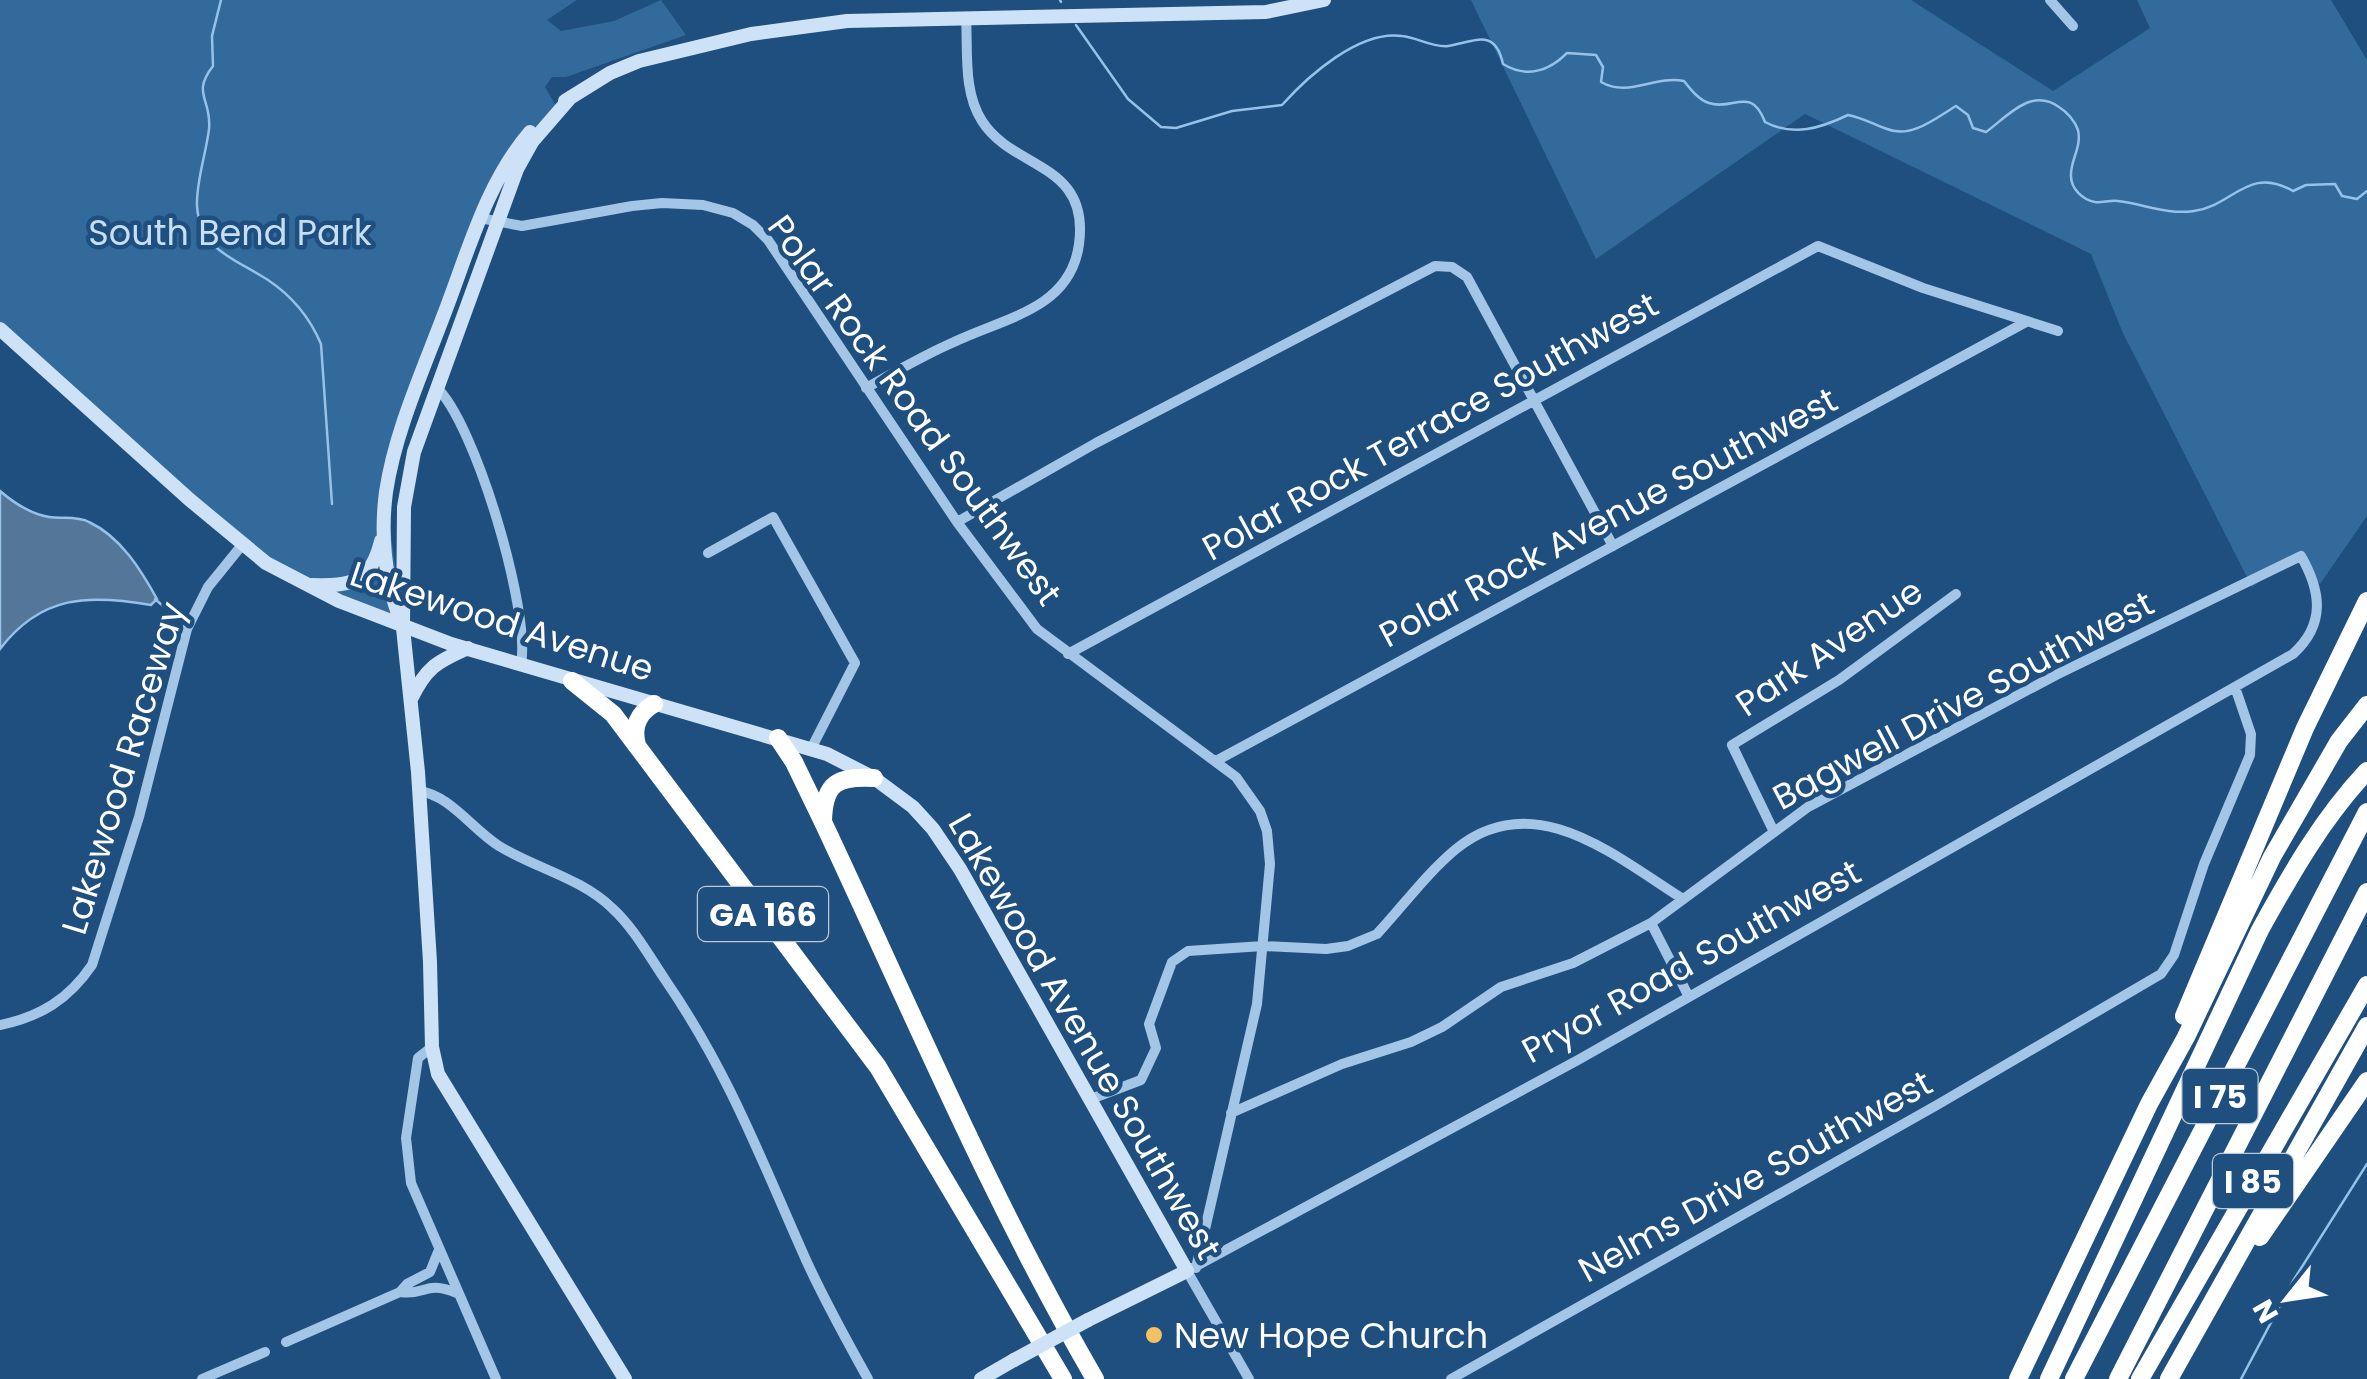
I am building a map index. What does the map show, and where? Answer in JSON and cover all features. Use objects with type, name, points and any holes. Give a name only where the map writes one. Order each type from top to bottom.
[{"type":"highway","points":[[2149,1104],[2324,684],[2367,600]]},
{"type":"highway","points":[[2324,684],[2367,613]]},
{"type":"highway","name":"GA 166","points":[[572,680],[613,714],[878,1067],[1064,1379]]},
{"type":"highway","points":[[638,746],[638,720],[654,704]]},
{"type":"highway","points":[[2018,1379],[2149,1104],[2297,810],[2339,741],[2367,705]]},
{"type":"highway","points":[[778,738],[823,822],[1001,1202],[1095,1379]]},
{"type":"highway","points":[[2049,1379],[2233,982],[2294,867],[2328,817],[2367,771]]},
{"type":"highway","points":[[823,822],[825,797],[836,783],[874,778]]},
{"type":"highway","name":"I 75","points":[[2074,1379],[2367,812]]},
{"type":"highway","name":"I 75","points":[[2118,1379],[2367,892]]},
{"type":"highway","points":[[2328,970],[2367,910]]},
{"type":"highway","name":"I 85","points":[[2140,1379],[2367,985]]},
{"type":"highway","points":[[2169,1379],[2367,1026]]},
{"type":"highway","points":[[2201,1324],[2367,1080]]},
{"type":"street","points":[[306,585],[344,584],[365,576],[377,557],[396,448],[496,178],[538,123],[610,73],[752,34],[846,21],[1266,12],[1324,0]]},
{"type":"street","points":[[2050,0],[2073,26]]},
{"type":"street","points":[[866,388],[950,344],[1041,304],[1064,282],[1078,255],[1079,218],[1066,187],[1046,166],[999,140],[976,110],[970,97],[966,17]]},
{"type":"street","points":[[571,98],[532,142],[516,170],[414,452],[404,507],[403,628],[420,791],[432,1047],[438,1074],[625,1379]]},
{"type":"street","name":"Polar Rock Road Southwest","points":[[480,218],[522,226],[662,203],[703,205],[733,213],[752,225],[768,240],[956,522],[1038,629],[1216,761],[1248,792],[1267,831],[1270,864],[1257,1004],[1191,1270]]},
{"type":"street","name":"Polar Rock Terrace Southwest","points":[[1068,654],[1818,246],[1923,288],[2026,322]]},
{"type":"street","points":[[956,522],[1096,442],[1435,266],[1452,267],[1467,277],[1612,546]]},
{"type":"street","points":[[2026,322],[2058,331]]},
{"type":"street","name":"Polar Rock Avenue Southwest","points":[[1216,761],[2026,322]]},
{"type":"street","name":"Lakewood Avenue","points":[[1,332],[242,545],[306,585],[403,628],[778,738]]},
{"type":"street","points":[[436,387],[449,398],[462,420],[490,493],[519,613],[521,664]]},
{"type":"street","points":[[708,553],[773,517],[855,663],[812,747]]},
{"type":"street","points":[[384,521],[388,585],[403,628]]},
{"type":"street","name":"Lakewood Raceway","points":[[0,1025],[50,1008],[81,982],[92,965],[140,817],[187,629],[208,586],[242,545]]},
{"type":"street","name":"Pryor Road Southwest","points":[[981,1379],[1088,1320],[1191,1270],[1689,997],[2293,654],[2312,631],[2318,614],[2318,594],[2300,556]]},
{"type":"street","name":"Bagwell Drive Southwest","points":[[1231,1114],[1342,1064],[1411,1042],[1442,1027],[1501,987],[1573,963],[1651,922],[1808,808],[2056,675],[2300,556]]},
{"type":"street","name":"Park Avenue","points":[[1774,832],[1732,745],[1839,680],[1956,594]]},
{"type":"street","points":[[410,699],[424,672],[468,648]]},
{"type":"street","name":"Nelms Drive Southwest","points":[[1451,1379],[2160,974],[2174,956],[2204,864],[2250,754],[2250,734],[2235,687]]},
{"type":"street","name":"Lakewood Avenue Southwest","points":[[778,738],[812,747],[874,778],[913,807],[940,839],[1191,1270],[1249,1379]]},
{"type":"street","points":[[420,791],[438,796],[492,842],[523,861],[590,891],[612,907],[631,929],[689,1015],[729,1084],[804,1255],[868,1379]]},
{"type":"street","points":[[1091,1099],[1141,1080],[1156,1048],[1149,1024],[1172,962],[1188,951],[1262,946],[1326,950],[1370,938],[1456,849],[1485,832],[1517,824],[1546,824],[1574,832],[1684,899]]},
{"type":"street","points":[[1651,922],[1689,997]]},
{"type":"street","points":[[432,1047],[418,1058],[406,1159],[419,1208],[496,1379]]},
{"type":"street","points":[[286,1342],[400,1292],[406,1284],[430,1272],[438,1250]]},
{"type":"street","points":[[400,1292],[410,1294],[440,1286],[458,1293]]},
{"type":"street","points":[[202,1379],[265,1352]]},
{"type":"green space","name":"South Bend Park","points":[[0,0],[577,0],[547,20],[561,31],[614,21],[661,0],[686,35],[566,77],[552,77],[545,87],[556,106],[480,218],[386,495],[403,628],[242,545],[0,337]]},
{"type":"green space","points":[[1471,0],[1911,0],[2053,91],[2150,28],[2137,0],[2331,0],[2367,60],[2367,516],[2320,584],[2296,555],[2252,587],[2122,331],[2091,254],[1805,114],[1596,259]]},
{"type":"shaded area","points":[[0,491],[36,513],[80,519],[100,528],[129,555],[157,599],[151,605],[87,600],[49,608],[16,631],[0,649]]},
{"type":"waterway","points":[[221,0],[212,36],[213,66],[203,90],[209,129],[198,187],[200,221],[212,244],[285,293],[317,334],[321,344],[332,504]]},
{"type":"waterway","points":[[1076,25],[1128,99],[1161,127],[1176,128],[1232,111],[1282,105],[1336,57],[1369,40],[1402,36],[1442,46],[1482,40],[1495,45],[1503,64],[1520,71],[1544,69],[1567,53],[1596,55],[1603,67],[1601,82],[1611,86],[1684,81],[1705,102],[1747,102],[1760,111],[1765,122],[1786,129],[1817,127],[1848,115],[1905,131],[1923,126],[1956,106],[1968,115],[1973,128],[1986,132],[2020,106],[2039,100],[2049,102],[2065,111],[2077,127],[2072,181],[2078,193],[2095,202],[2118,201],[2184,212],[2208,208],[2241,189],[2264,182],[2293,191],[2306,185],[2335,184],[2342,196],[2357,199],[2367,191]]},
{"type":"waterway","points":[[155,599],[163,606]]},
{"type":"waterway","points":[[2241,1379],[2293,1281],[2367,1164]]},
{"type":"place","name":"New Hope Church","points":[[1154,1335]]}]
